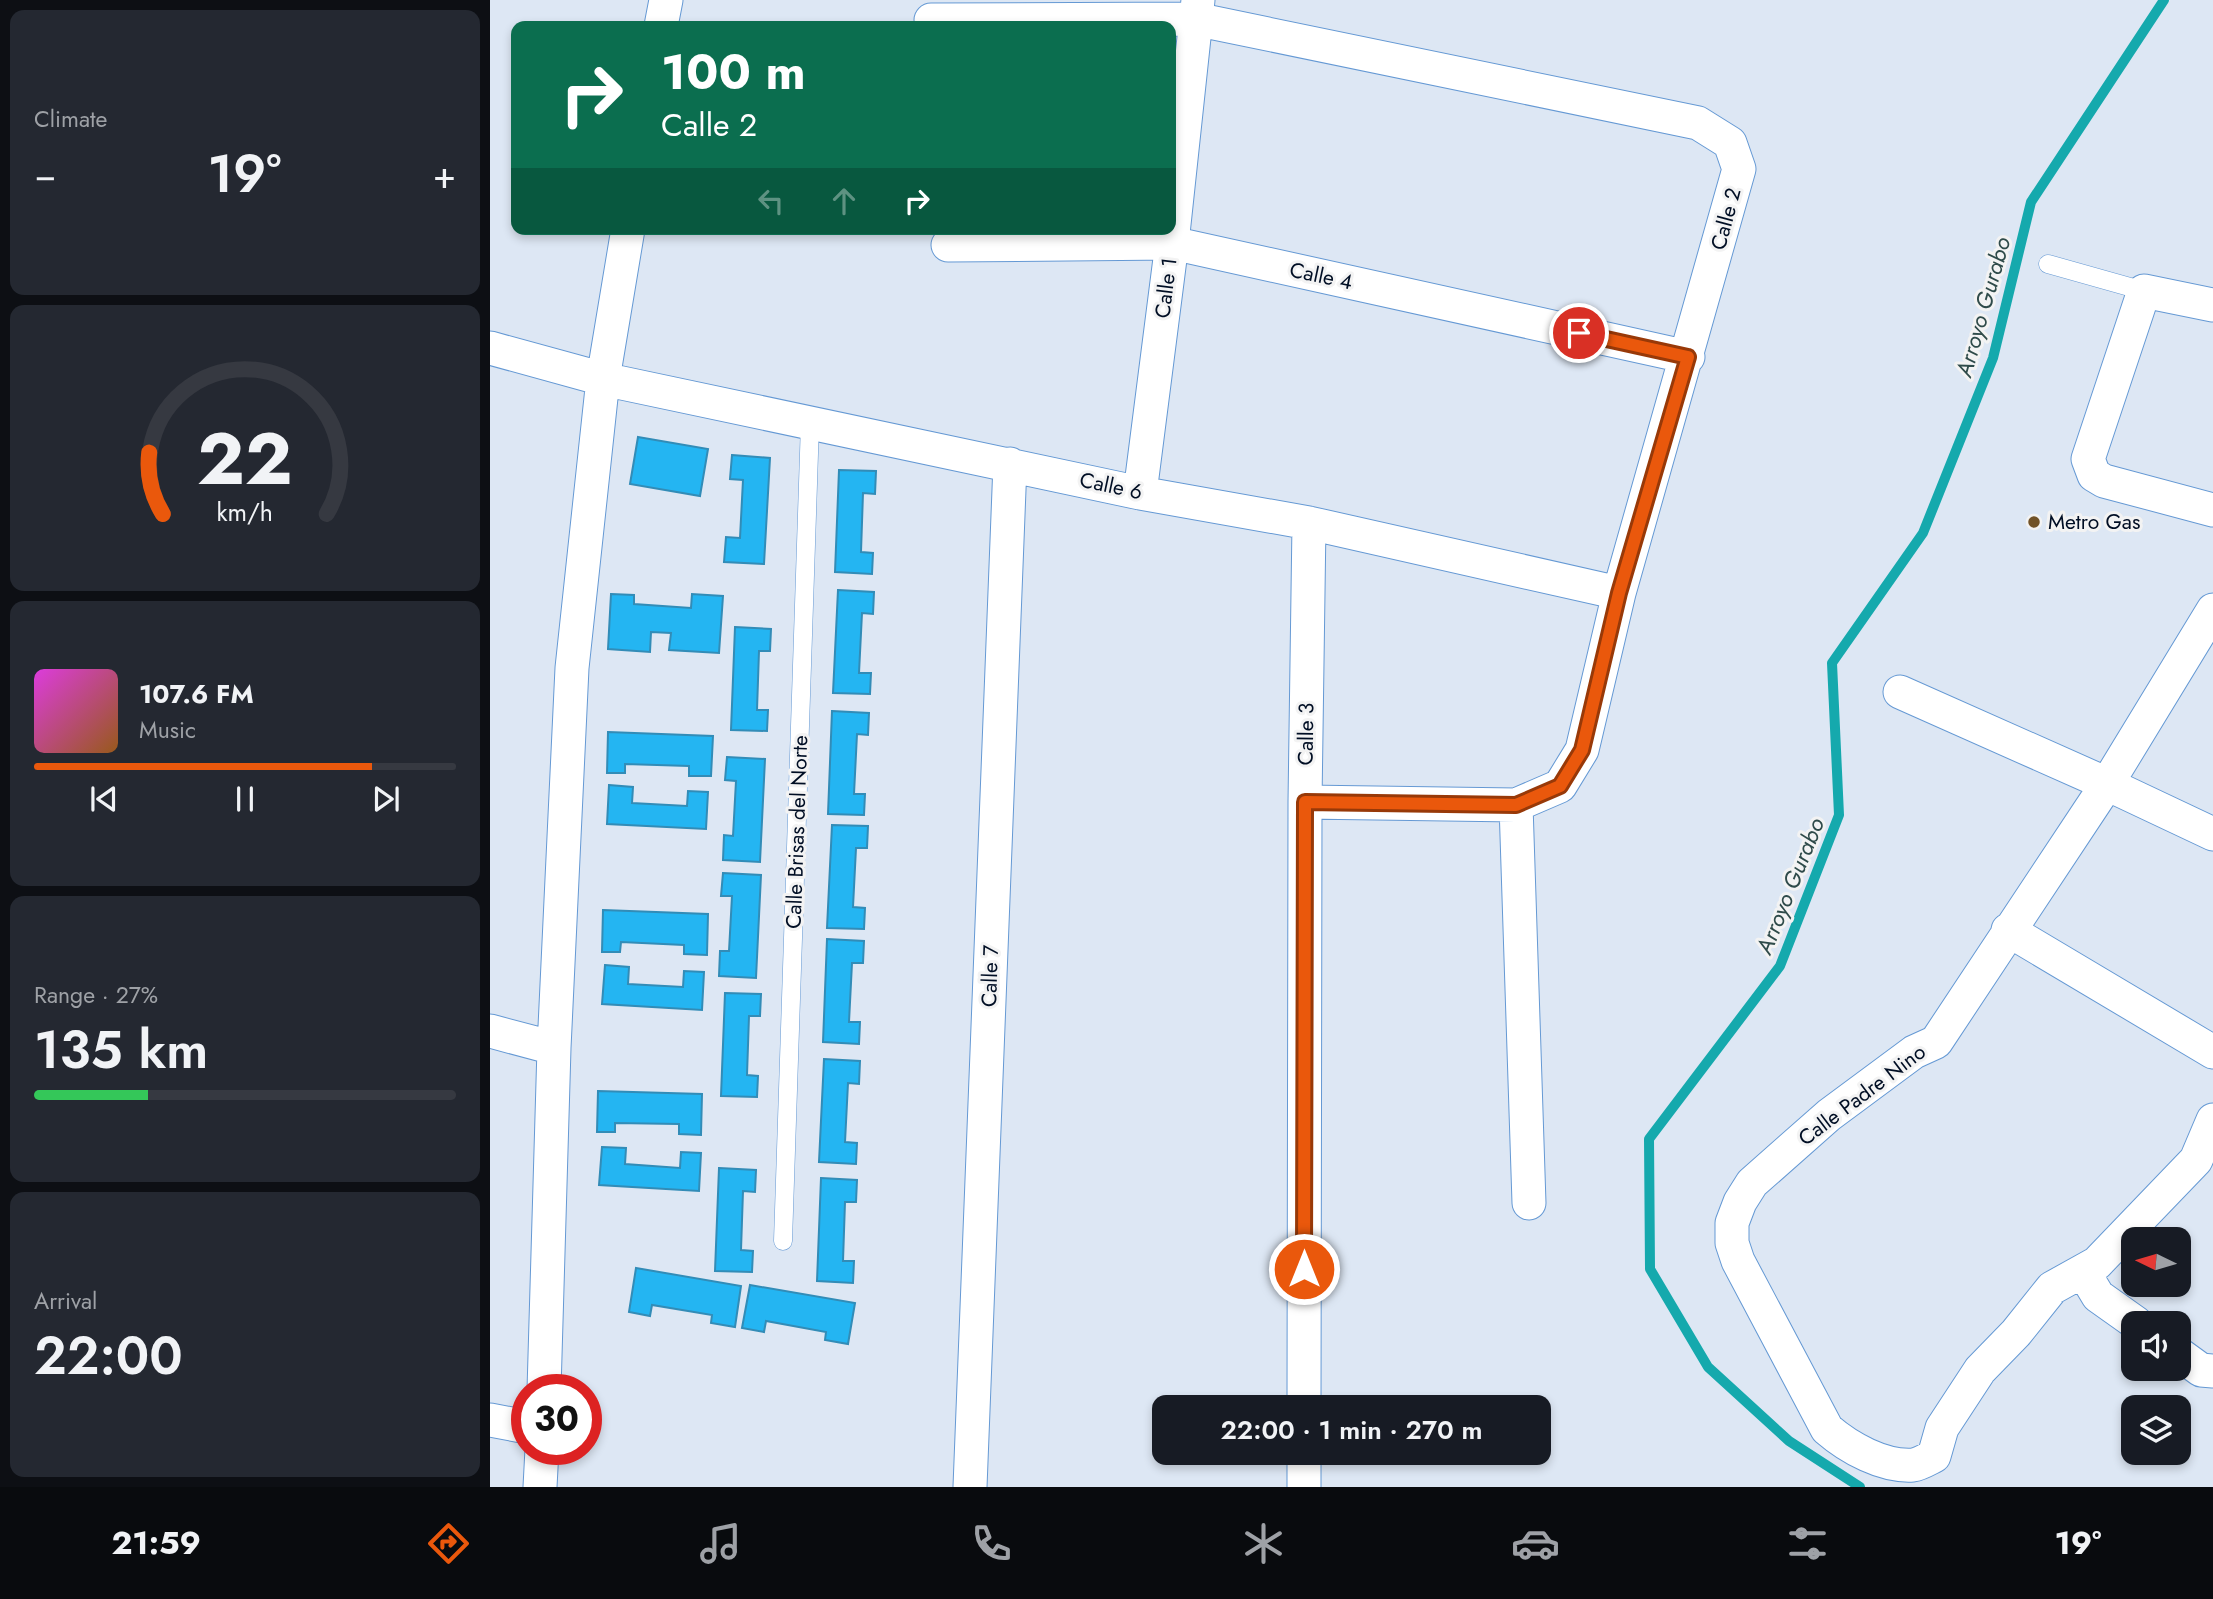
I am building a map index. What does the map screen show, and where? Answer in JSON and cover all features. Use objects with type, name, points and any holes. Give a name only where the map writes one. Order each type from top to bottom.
[{"type":"street","points":[[662,21],[666,0]]},
{"type":"street","name":"Calle 2","points":[[931,20],[1197,9],[1698,123],[1730,143],[1739,169],[1688,357],[1619,593],[1582,750],[1560,786],[1516,805],[1305,802]]},
{"type":"street","name":"Calle 1","points":[[1176,206],[1197,9]]},
{"type":"street","points":[[544,1374],[554,1048],[572,668],[603,379],[627,235]]},
{"type":"street","name":"Calle 1","points":[[1140,493],[1173,235]]},
{"type":"street","name":"Calle 4","points":[[948,245],[1172,243],[1688,357]]},
{"type":"street","points":[[2213,305],[2144,291],[2088,459],[2094,475],[2104,481],[2213,510]]},
{"type":"street","name":"Calle 6","points":[[490,348],[603,379],[1140,493],[1309,523],[1619,593]]},
{"type":"street","name":"Calle 7","points":[[970,1487],[1010,464]]},
{"type":"street","name":"Calle 3","points":[[1304,1395],[1305,802],[1309,523]]},
{"type":"street","name":"Calle Padre Nino","points":[[2213,610],[2106,783],[1936,1042],[1914,1052],[1829,1115],[1752,1183],[1740,1202],[1732,1223],[1732,1243],[1738,1261],[1827,1429],[1840,1441],[1882,1461],[1915,1465],[1934,1456],[1942,1428],[1980,1370],[2016,1333],[2052,1288],[2096,1263],[2196,1160],[2213,1120]]},
{"type":"street","points":[[1900,692],[2106,783],[2213,834]]},
{"type":"street","points":[[1516,805],[1529,1203]]},
{"type":"street","points":[[2008,930],[2213,1052]]},
{"type":"street","points":[[490,1031],[554,1048]]},
{"type":"street","points":[[2084,1271],[2098,1296],[2121,1312]]},
{"type":"street","points":[[2191,1363],[2201,1370],[2213,1371]]},
{"type":"street","points":[[490,1420],[511,1424]]},
{"type":"street","points":[[540,1487],[541,1465]]},
{"type":"street","points":[[1304,1465],[1304,1487]]},
{"type":"lane","points":[[2048,264],[2144,291]]},
{"type":"lane","name":"Calle Brisas del Norte","points":[[783,1241],[810,423]]},
{"type":"building","points":[[638,437],[708,449],[700,496],[630,484]]},
{"type":"building","points":[[732,455],[770,458],[764,564],[724,562],[726,537],[740,538],[743,480],[730,479]]},
{"type":"building","points":[[839,470],[876,471],[875,494],[863,493],[861,552],[873,553],[872,574],[835,572]]},
{"type":"building","points":[[838,590],[874,592],[873,614],[862,613],[859,673],[871,673],[870,694],[833,693]]},
{"type":"building","points":[[611,594],[634,595],[634,604],[691,608],[692,594],[723,596],[719,653],[669,650],[671,633],[651,632],[650,652],[608,649]]},
{"type":"building","points":[[735,627],[771,629],[770,651],[759,651],[757,710],[768,710],[767,731],[731,730]]},
{"type":"building","points":[[832,711],[869,713],[868,735],[857,734],[854,794],[865,794],[864,815],[828,814]]},
{"type":"building","points":[[608,732],[713,736],[711,776],[689,776],[689,766],[625,764],[625,773],[607,773]]},
{"type":"building","points":[[727,757],[765,759],[760,862],[723,860],[724,835],[733,836],[736,781],[725,780]]},
{"type":"building","points":[[609,785],[633,787],[632,803],[687,806],[688,791],[708,792],[706,829],[607,824]]},
{"type":"building","points":[[832,825],[868,826],[867,848],[856,848],[853,907],[865,908],[864,929],[827,928]]},
{"type":"building","points":[[723,873],[761,875],[756,978],[719,976],[720,951],[729,951],[732,896],[721,896]]},
{"type":"building","points":[[603,910],[708,914],[707,955],[684,954],[684,945],[621,942],[620,952],[602,952]]},
{"type":"building","points":[[827,939],[864,941],[863,963],[852,963],[849,1022],[860,1022],[859,1044],[823,1042]]},
{"type":"building","points":[[605,965],[629,967],[628,984],[683,987],[684,971],[704,972],[702,1010],[602,1004]]},
{"type":"building","points":[[725,993],[761,994],[760,1016],[749,1016],[747,1075],[758,1076],[757,1097],[721,1096]]},
{"type":"building","points":[[824,1059],[860,1061],[859,1084],[848,1083],[845,1142],[857,1143],[856,1164],[819,1162]]},
{"type":"building","points":[[598,1091],[702,1094],[701,1135],[679,1134],[679,1124],[615,1123],[615,1132],[597,1132]]},
{"type":"building","points":[[602,1147],[626,1148],[625,1164],[680,1168],[681,1152],[701,1153],[699,1191],[599,1185]]},
{"type":"building","points":[[719,1168],[756,1170],[755,1192],[743,1191],[741,1250],[753,1251],[752,1272],[715,1271]]},
{"type":"building","points":[[821,1178],[857,1180],[856,1202],[845,1202],[843,1261],[854,1261],[853,1283],[817,1281]]},
{"type":"building","points":[[636,1268],[741,1286],[735,1327],[711,1323],[712,1315],[652,1305],[650,1316],[629,1312]]},
{"type":"building","points":[[750,1285],[855,1303],[848,1344],[825,1340],[826,1332],[766,1321],[764,1332],[742,1328]]},
{"type":"waterway","name":"Arroyo Gurabo","points":[[1860,1487],[1789,1441],[1708,1367],[1650,1269],[1649,1139],[1780,966],[1839,815],[1832,663],[1923,533],[1993,358],[2031,202],[2164,0]]},
{"type":"place","name":"Metro Gas","points":[[2034,522]]},
{"type":"route","points":[[1304,1269],[1305,802],[1516,805],[1560,786],[1582,750],[1619,593],[1688,357],[1579,333]]}]
